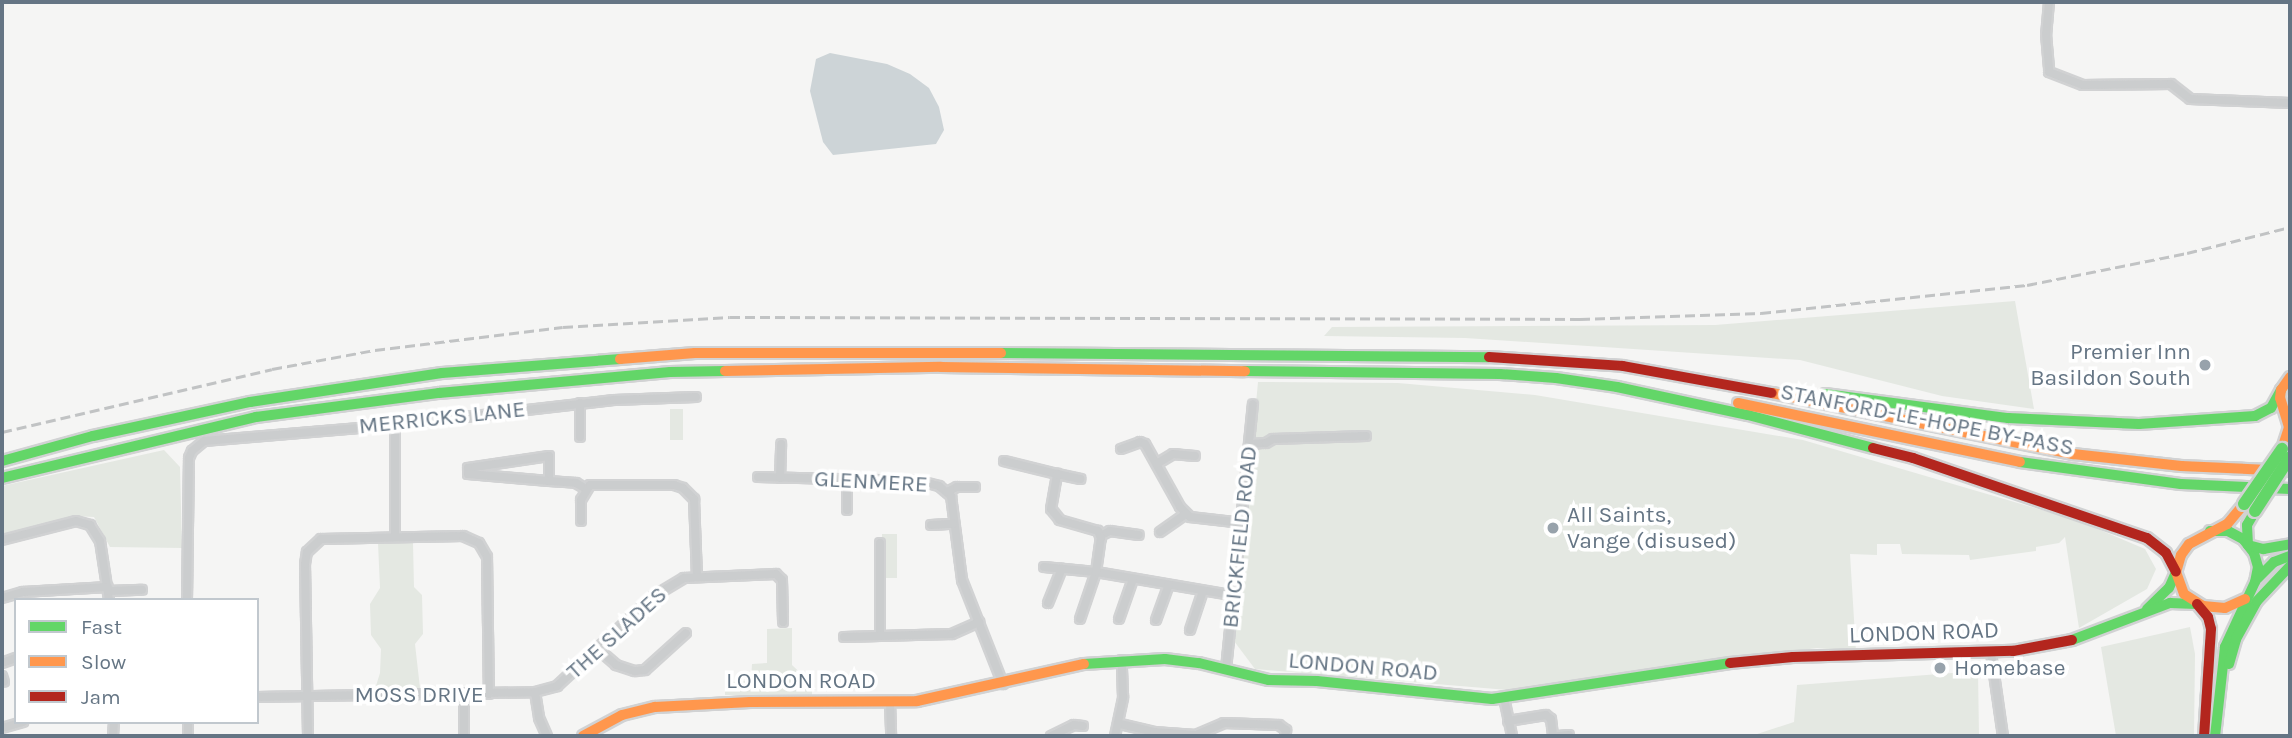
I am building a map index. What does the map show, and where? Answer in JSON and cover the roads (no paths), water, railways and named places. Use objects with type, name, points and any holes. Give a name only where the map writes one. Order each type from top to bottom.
[{"type":"main road","points":[[2,461],[93,436],[250,402],[442,373],[695,353],[1475,356],[1623,366],[1963,414],[2100,424],[2169,424],[2249,418],[2271,408],[2290,377]]},
{"type":"main road","points":[[2,478],[256,417],[439,393],[670,372],[955,367],[1411,371],[1556,378],[1617,387],[1748,415],[1913,458],[2147,538],[2166,552],[2184,594],[2208,617],[2211,629],[2204,736]]},
{"type":"main road","name":"STANFORD-LE-HOPE BY-PASS","points":[[1556,378],[1723,400],[1974,454],[2070,471],[2181,484],[2290,489]]},
{"type":"main road","points":[[1709,379],[1959,433],[2129,461],[2290,471]]},
{"type":"main road","points":[[2176,572],[2181,555],[2189,544],[2227,524],[2249,507],[2286,453],[2289,433],[2287,417],[2280,403],[2281,390]]},
{"type":"main road","points":[[2249,507],[2248,545],[2258,567],[2255,582]]},
{"type":"main road","points":[[2210,531],[2228,531],[2248,545],[2263,549],[2290,544]]},
{"type":"main road","points":[[2216,736],[2225,647],[2255,582],[2266,568],[2290,556]]},
{"type":"main road","points":[[2216,736],[2227,672],[2236,639],[2257,601],[2290,565]]},
{"type":"main road","name":"LONDON ROAD","points":[[2143,613],[2165,593],[2176,572]]},
{"type":"main road","points":[[2197,604],[2225,608],[2247,597]]},
{"type":"main road","name":"LONDON ROAD","points":[[583,736],[622,715],[655,707],[750,702],[890,702],[960,694],[1058,669],[1122,660],[1165,659],[1226,669],[1269,680],[1317,681],[1492,699],[1768,659],[1991,653],[2076,639],[2177,602],[2197,604]]},
{"type":"street","points":[[2049,2],[2046,34],[2049,72],[2083,85],[2171,84],[2190,99],[2290,103]]},
{"type":"street","name":"MERRICKS LANE","points":[[187,598],[188,466],[192,451],[204,441],[395,425],[580,403],[696,397]]},
{"type":"street","points":[[580,403],[580,438]]},
{"type":"street","name":"BRICKFIELD ROAD","points":[[1226,669],[1236,596],[1252,404]]},
{"type":"street","points":[[394,537],[395,425]]},
{"type":"street","points":[[1250,443],[1266,443],[1273,439],[1366,436]]},
{"type":"street","points":[[1121,449],[1143,442],[1158,463],[1186,514],[1194,518],[1243,523]]},
{"type":"street","points":[[780,478],[781,444]]},
{"type":"street","points":[[1158,463],[1173,454],[1195,456]]},
{"type":"street","points":[[550,481],[549,456],[468,468],[468,474],[550,481],[576,482],[586,489]]},
{"type":"street","points":[[1004,461],[1080,479]]},
{"type":"street","points":[[1058,474],[1051,505],[1054,516],[1090,526],[1098,531],[1100,536],[1096,572],[1080,620]]},
{"type":"street","name":"GLENMERE","points":[[758,477],[920,481],[939,486],[947,492],[951,496],[962,580],[1003,684]]},
{"type":"street","points":[[847,479],[847,510]]},
{"type":"street","points":[[581,521],[581,500],[586,489],[597,483],[674,485],[690,492],[694,506],[697,576]]},
{"type":"street","points":[[947,492],[957,487],[975,487]]},
{"type":"street","points":[[1160,532],[1186,514]]},
{"type":"street","points":[[2,540],[76,521],[90,525],[100,541],[108,592]]},
{"type":"street","points":[[930,525],[953,524]]},
{"type":"street","points":[[1100,536],[1110,531],[1139,536]]},
{"type":"street","points":[[308,736],[307,552],[321,539],[463,536],[472,538],[484,549],[489,694]]},
{"type":"street","points":[[880,543],[880,636]]},
{"type":"street","points":[[1044,567],[1096,572],[1236,596]]},
{"type":"street","points":[[1048,603],[1062,569]]},
{"type":"street","name":"THE SLADES","points":[[535,692],[557,686],[599,650],[654,596],[684,578],[776,575],[782,580],[783,622]]},
{"type":"street","points":[[1119,620],[1133,579]]},
{"type":"street","points":[[1156,620],[1170,585]]},
{"type":"street","points":[[2,598],[23,592],[142,590]]},
{"type":"street","points":[[1190,630],[1203,591]]},
{"type":"street","points":[[844,637],[952,634],[979,622]]},
{"type":"street","points":[[599,650],[616,665],[635,671],[645,670],[655,664],[686,633]]},
{"type":"street","points":[[1991,653],[2003,736]]},
{"type":"street","points":[[1115,736],[1120,724],[1123,697],[1122,660]]},
{"type":"street","points":[[535,692],[539,718],[547,736]]},
{"type":"street","name":"MOSS DRIVE","points":[[259,697],[535,692]]},
{"type":"street","points":[[464,694],[464,736]]},
{"type":"street","points":[[1503,698],[1512,736]]},
{"type":"street","points":[[890,702],[891,736]]},
{"type":"street","points":[[1508,721],[1546,715],[1551,719],[1555,736],[1569,735]]},
{"type":"street","points":[[1120,724],[1154,732],[1196,735],[1224,723],[1279,725],[1286,730],[1285,736]]},
{"type":"street","points":[[1051,736],[1074,725],[1083,726]]},
{"type":"railway","points":[[2,432],[272,369],[375,350],[563,327],[730,317],[1580,319],[1761,313],[2027,285],[2187,253],[2290,227]]},
{"type":"place","name":"Premier Inn Basildon South","points":[[2205,365]]},
{"type":"place","name":"All Saints, Vange (disused)","points":[[1553,528]]},
{"type":"place","name":"Homebase","points":[[1940,668]]}]
